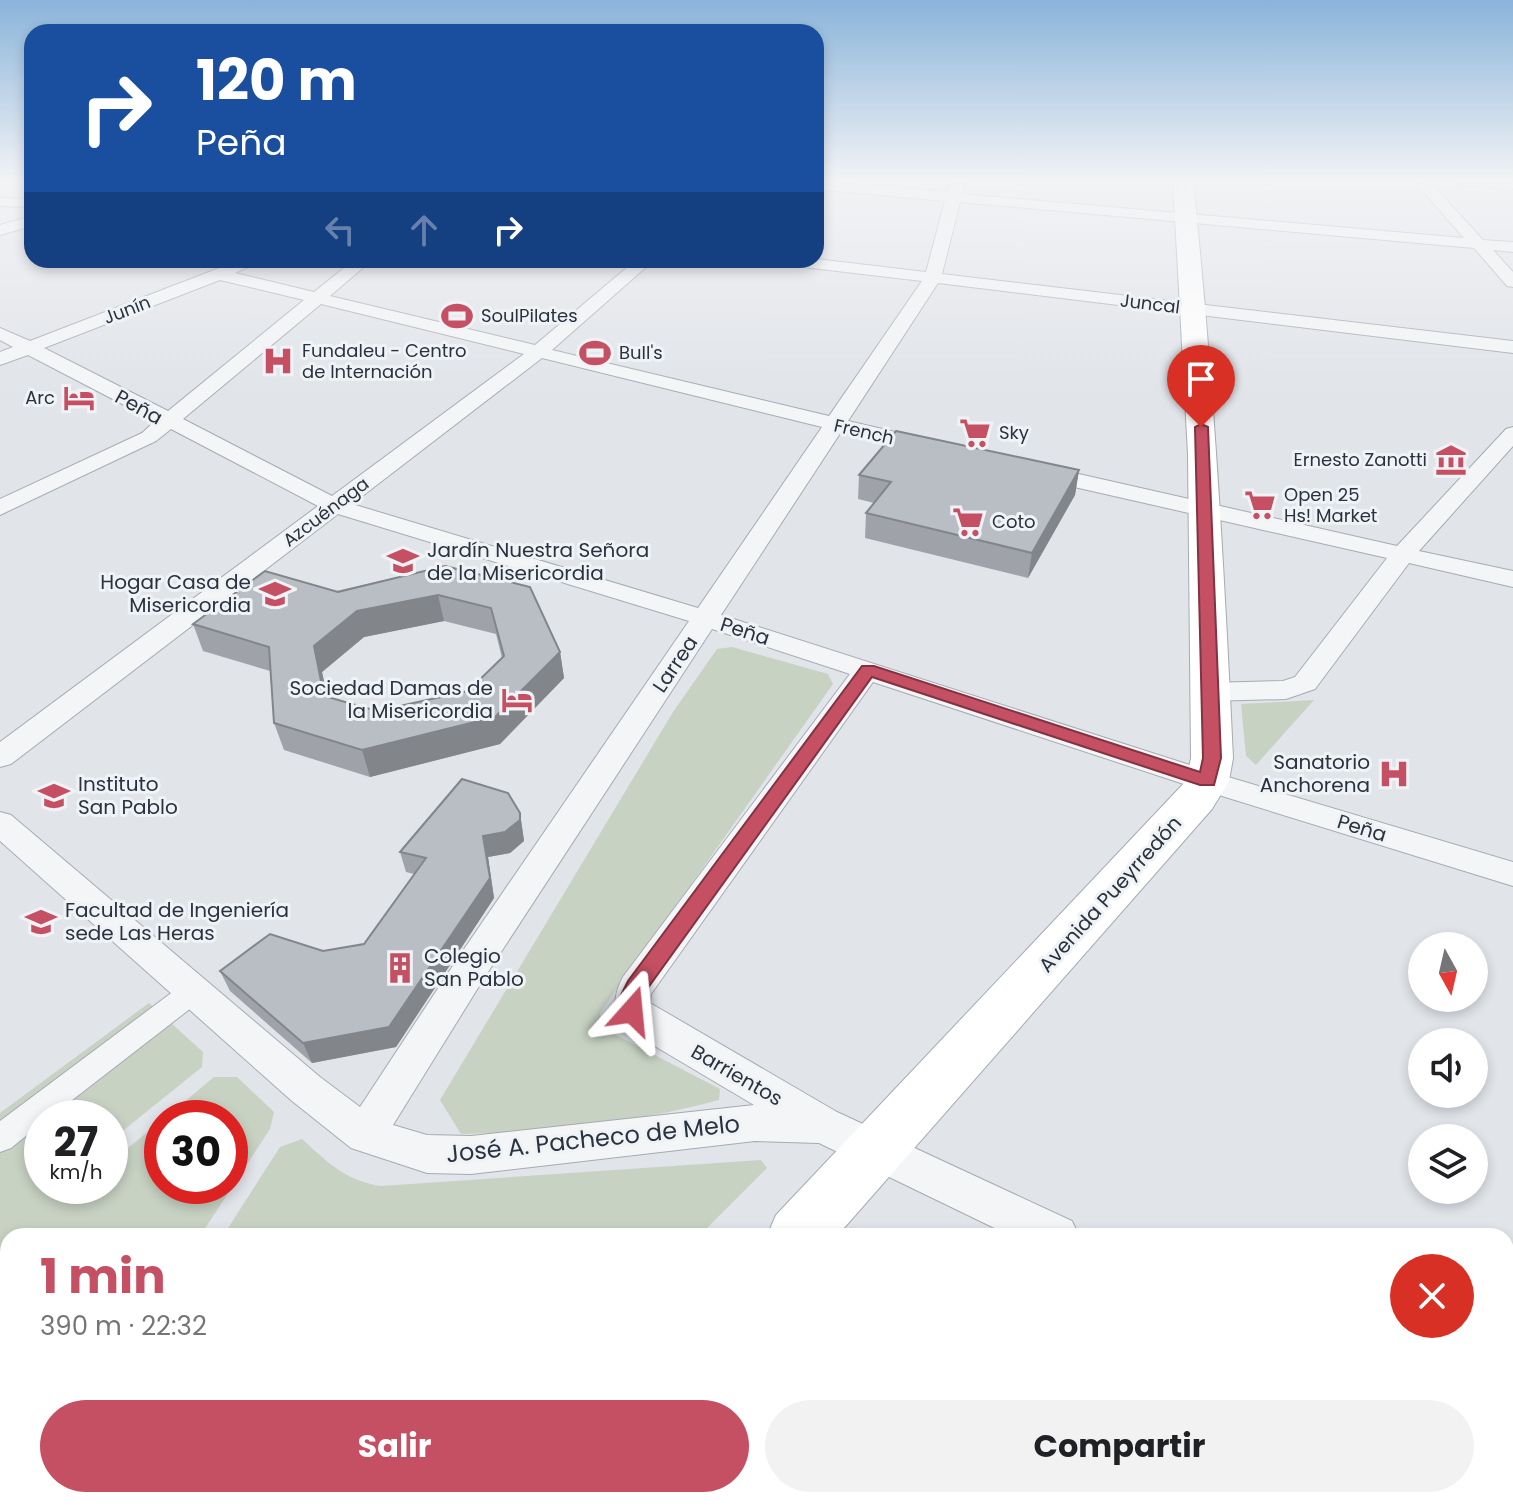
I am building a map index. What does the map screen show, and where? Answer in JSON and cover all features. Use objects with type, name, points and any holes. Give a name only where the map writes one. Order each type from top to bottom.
[{"type":"main road","points":[[1190,251],[1206,510],[1208,692],[1212,758],[1207,781]]},
{"type":"main road","name":"Avenida Pueyrredón","points":[[804,1228],[1186,810],[1207,781]]},
{"type":"street","name":"Larrea","points":[[365,1135],[473,965],[932,279],[939,251]]},
{"type":"street","points":[[1484,251],[1513,282]]},
{"type":"street","name":"Juncal","points":[[824,265],[1513,347]]},
{"type":"street","name":"Junín","points":[[0,359],[233,268]]},
{"type":"street","points":[[0,508],[149,437],[354,268]]},
{"type":"street","name":"Azcuénaga","points":[[0,757],[537,353],[637,268]]},
{"type":"street","name":"French","points":[[217,274],[944,450]]},
{"type":"street","name":"Peña","points":[[0,333],[169,423],[335,506],[705,618],[1207,781],[1513,874]]},
{"type":"street","points":[[1208,692],[1286,690],[1305,683],[1404,553],[1513,433]]},
{"type":"street","points":[[1021,468],[1513,579]]},
{"type":"street","name":"Barrientos","points":[[868,670],[653,963],[630,1001],[632,1011],[644,1021],[823,1125],[1041,1228]]},
{"type":"street","name":"José A. Pacheco de Melo","points":[[0,823],[306,1089],[365,1135],[427,1154],[471,1155],[755,1123],[823,1125]]},
{"type":"street","points":[[0,1138],[195,990]]},
{"type":"green space","points":[[732,647],[828,674],[833,684],[600,1013],[601,1027],[720,1089],[719,1100],[591,1125],[461,1134],[440,1100],[673,712],[717,649]]},
{"type":"green space","points":[[1314,700],[1256,765],[1246,756],[1241,704]]},
{"type":"green space","points":[[149,1003],[203,1052],[202,1067],[161,1100],[144,1100],[144,1114],[128,1127],[128,1100],[24,1100],[24,1204],[128,1204],[128,1148],[144,1135],[144,1204],[221,1204],[205,1228],[0,1228],[0,1113]]},
{"type":"green space","points":[[214,1077],[237,1077],[274,1112],[270,1129],[248,1163],[248,1100],[187,1100]]},
{"type":"green space","points":[[302,1139],[347,1175],[381,1186],[761,1160],[767,1168],[707,1228],[228,1228],[243,1204],[248,1204],[248,1197],[280,1147]]},
{"type":"building","name":"Coto","points":[[896,431],[1079,470],[1032,553],[866,513],[891,482],[859,475]]},
{"type":"building","points":[[445,566],[530,587],[560,652],[495,717],[362,750],[274,723],[269,647],[193,624],[265,571],[338,592]],"holes":[[[438,595],[491,608],[504,656],[468,691],[377,711],[324,696],[314,646],[357,611]]]},
{"type":"building","points":[[462,779],[508,793],[520,813],[520,820],[505,832],[483,836],[490,878],[389,1027],[303,1043],[220,971],[270,934],[323,951],[364,944],[426,858],[400,852]]},
{"type":"place","name":"SoulPilates","points":[[457,316]]},
{"type":"place","name":"Bull's","points":[[595,353]]},
{"type":"place","name":"Fundaleu - Centro de Internación","points":[[278,361]]},
{"type":"place","name":"Arc","points":[[79,398]]},
{"type":"place","name":"Sky","points":[[975,433]]},
{"type":"place","name":"Ernesto Zanotti","points":[[1451,460]]},
{"type":"place","name":"Open 25 Hs! Market","points":[[1260,505]]},
{"type":"place","name":"Coto","points":[[968,522]]},
{"type":"place","name":"Jardín Nuestra Señora de la Misericordia","points":[[403,561]]},
{"type":"place","name":"Hogar Casa de Misericordia","points":[[275,594]]},
{"type":"place","name":"Sociedad Damas de la Misericordia","points":[[517,700]]},
{"type":"place","name":"Sanatorio Anchorena","points":[[1394,774]]},
{"type":"place","name":"Instituto San Pablo","points":[[54,796]]},
{"type":"place","name":"Facultad de Ingeniería sede Las Heras","points":[[41,922]]},
{"type":"place","name":"Colegio San Pablo","points":[[400,968]]},
{"type":"route","points":[[632,1011],[630,1001],[636,987],[868,670],[1207,781],[1212,758],[1201,427]]}]
